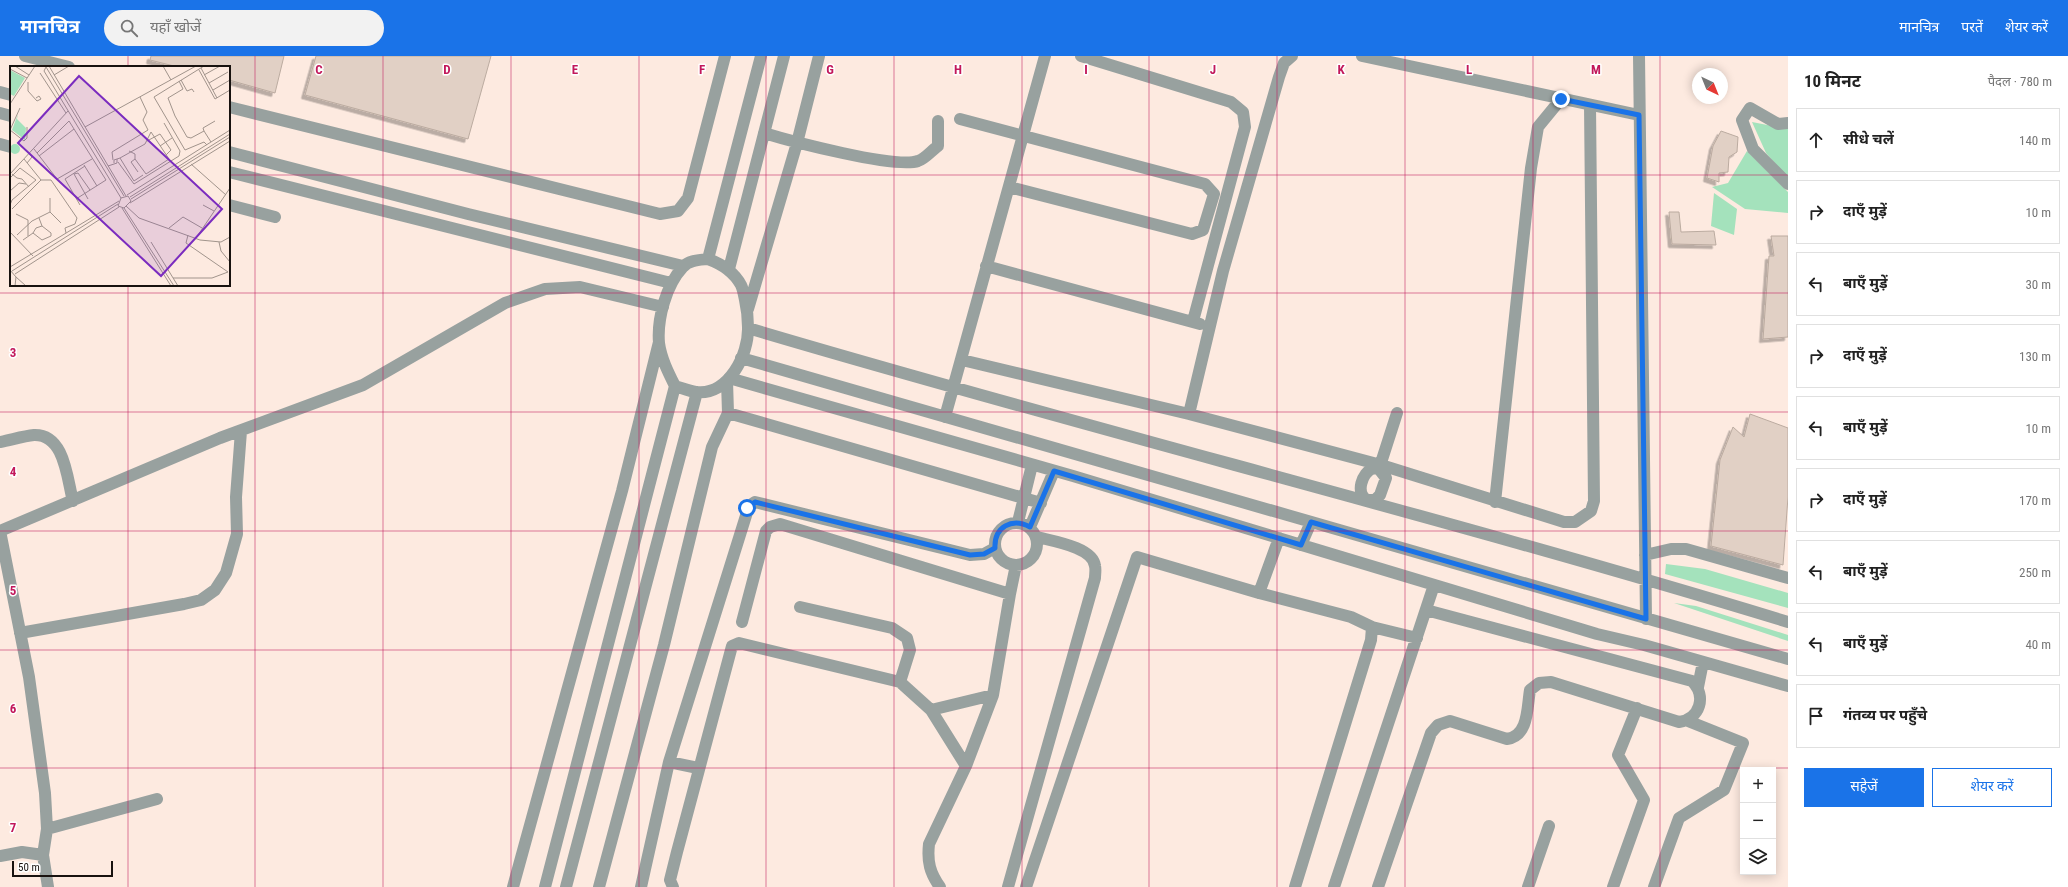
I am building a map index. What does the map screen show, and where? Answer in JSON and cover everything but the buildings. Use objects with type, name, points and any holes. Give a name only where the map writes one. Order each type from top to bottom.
[{"type":"street","points":[[25,56],[64,66]]},
{"type":"street","points":[[68,66],[70,56]]},
{"type":"street","points":[[230,107],[660,214],[678,211],[688,198],[724,56]]},
{"type":"street","points":[[708,259],[761,56]]},
{"type":"street","points":[[729,269],[784,56]]},
{"type":"street","points":[[747,311],[797,142],[819,56]]},
{"type":"street","points":[[945,417],[962,360],[986,266],[1025,135],[1045,56]]},
{"type":"street","points":[[1082,56],[1230,102],[1243,112],[1245,127],[1193,321]]},
{"type":"street","points":[[1190,414],[1223,271],[1278,77],[1284,63],[1292,56]]},
{"type":"street","points":[[1362,56],[1639,115]]},
{"type":"street","points":[[1639,56],[1646,619]]},
{"type":"street","points":[[0,92],[10,95]]},
{"type":"street","points":[[1495,502],[1531,168],[1538,127],[1561,99]]},
{"type":"street","points":[[962,360],[1190,414],[1380,467],[1564,522],[1575,522],[1585,517],[1591,511],[1594,501],[1590,105]]},
{"type":"street","points":[[1788,123],[1778,124],[1750,108],[1742,120],[1753,149],[1788,184]]},
{"type":"street","points":[[0,113],[10,116]]},
{"type":"street","points":[[960,119],[1025,135],[1205,184],[1214,194],[1203,230],[1192,234],[1009,187]]},
{"type":"street","points":[[764,133],[797,142],[896,162],[919,161],[938,146],[938,121]]},
{"type":"street","points":[[0,144],[10,147]]},
{"type":"street","points":[[230,152],[468,214],[683,266]]},
{"type":"street","points":[[230,172],[671,283]]},
{"type":"street","points":[[230,205],[275,217]]},
{"type":"street","points":[[513,887],[622,491],[659,342],[660,323],[671,283],[683,266],[694,261],[708,259],[720,263],[729,269],[742,285],[747,311],[748,328],[746,344],[734,373],[728,380],[712,390],[697,392],[675,386]]},
{"type":"street","points":[[986,266],[1193,321],[1209,327]]},
{"type":"street","points":[[48,887],[43,855],[47,829],[44,786],[29,676],[0,531],[241,431],[363,385],[505,303],[545,290],[580,287],[664,307]]},
{"type":"street","points":[[748,328],[954,387],[1646,579],[1788,622]]},
{"type":"street","points":[[545,887],[675,386],[666,370],[659,342]]},
{"type":"street","points":[[741,358],[1788,659]]},
{"type":"street","points":[[599,887],[664,646],[712,447],[728,413],[728,380]]},
{"type":"street","points":[[728,380],[1054,471],[1596,634],[1644,645],[1788,686]]},
{"type":"street","points":[[566,887],[697,392]]},
{"type":"street","points":[[728,413],[1041,503]]},
{"type":"street","points":[[1366,501],[1375,500],[1380,495],[1386,478],[1380,467],[1397,413]]},
{"type":"street","points":[[20,633],[184,604],[201,600],[215,590],[226,573],[237,534],[236,497],[241,431]]},
{"type":"street","points":[[0,442],[34,435],[48,438],[58,445],[73,501]]},
{"type":"street","points":[[1018,522],[1032,465]]},
{"type":"street","points":[[1366,501],[1361,496],[1360,491],[1365,474],[1372,468],[1380,467]]},
{"type":"street","points":[[1008,887],[1095,578],[1096,565],[1091,557],[1082,550],[1033,532],[1018,522],[1011,523],[1000,529],[995,541],[995,548],[1002,560],[1016,565],[1023,564],[1033,556],[1036,550],[1033,532],[1041,503],[1054,471]]},
{"type":"street","points":[[642,887],[669,762],[747,508],[752,503],[755,502],[970,555],[984,554],[995,548]]},
{"type":"street","points":[[1301,545],[1311,522]]},
{"type":"street","points":[[742,622],[766,531],[774,524],[780,524],[1010,594]]},
{"type":"street","points":[[1259,593],[1279,538]]},
{"type":"street","points":[[1645,555],[1686,549],[1788,578]]},
{"type":"street","points":[[1026,887],[1137,557],[1259,593],[1351,617],[1372,627],[1417,638]]},
{"type":"street","points":[[940,887],[931,875],[928,858],[931,839],[966,766],[993,695],[1016,565]]},
{"type":"street","points":[[1334,887],[1434,585]]},
{"type":"street","points":[[800,607],[892,628],[907,638],[910,650],[900,682]]},
{"type":"street","points":[[1426,610],[1692,681],[1698,687]]},
{"type":"street","points":[[1295,887],[1371,640],[1372,627]]},
{"type":"street","points":[[673,887],[670,880],[698,768],[731,648],[735,643],[900,682],[931,710],[966,766]]},
{"type":"street","points":[[1688,721],[1696,714],[1700,696],[1698,687],[1703,662]]},
{"type":"street","points":[[1378,887],[1431,732],[1438,725],[1450,721],[1507,739],[1515,738],[1523,730],[1530,690],[1539,683],[1552,682],[1679,722],[1688,721],[1743,742],[1724,790],[1679,818],[1654,887]]},
{"type":"street","points":[[931,710],[993,695]]},
{"type":"street","points":[[1613,887],[1644,800],[1618,755],[1637,708]]},
{"type":"street","points":[[669,762],[698,768]]},
{"type":"street","points":[[47,829],[157,799]]},
{"type":"street","points":[[1528,887],[1548,826]]},
{"type":"street","points":[[0,856],[22,852],[43,855]]},
{"type":"street","points":[[927,887],[931,875]]},
{"type":"green space","points":[[1752,122],[1788,129],[1788,178],[1766,153]]},
{"type":"green space","points":[[1747,151],[1788,192],[1788,213],[1745,209],[1712,187],[1728,183]]},
{"type":"green space","points":[[1714,193],[1737,209],[1734,235],[1711,226]]},
{"type":"green space","points":[[1666,564],[1705,569],[1788,593],[1788,608],[1665,574]]},
{"type":"green space","points":[[1674,603],[1696,606],[1788,635],[1788,641]]},
{"type":"route","points":[[747,508],[755,502],[970,555],[978,555],[984,554],[995,548],[997,535],[1000,529],[1005,525],[1018,522],[1030,527],[1054,471],[1301,545],[1311,522],[1646,619],[1639,115],[1561,99]]}]
